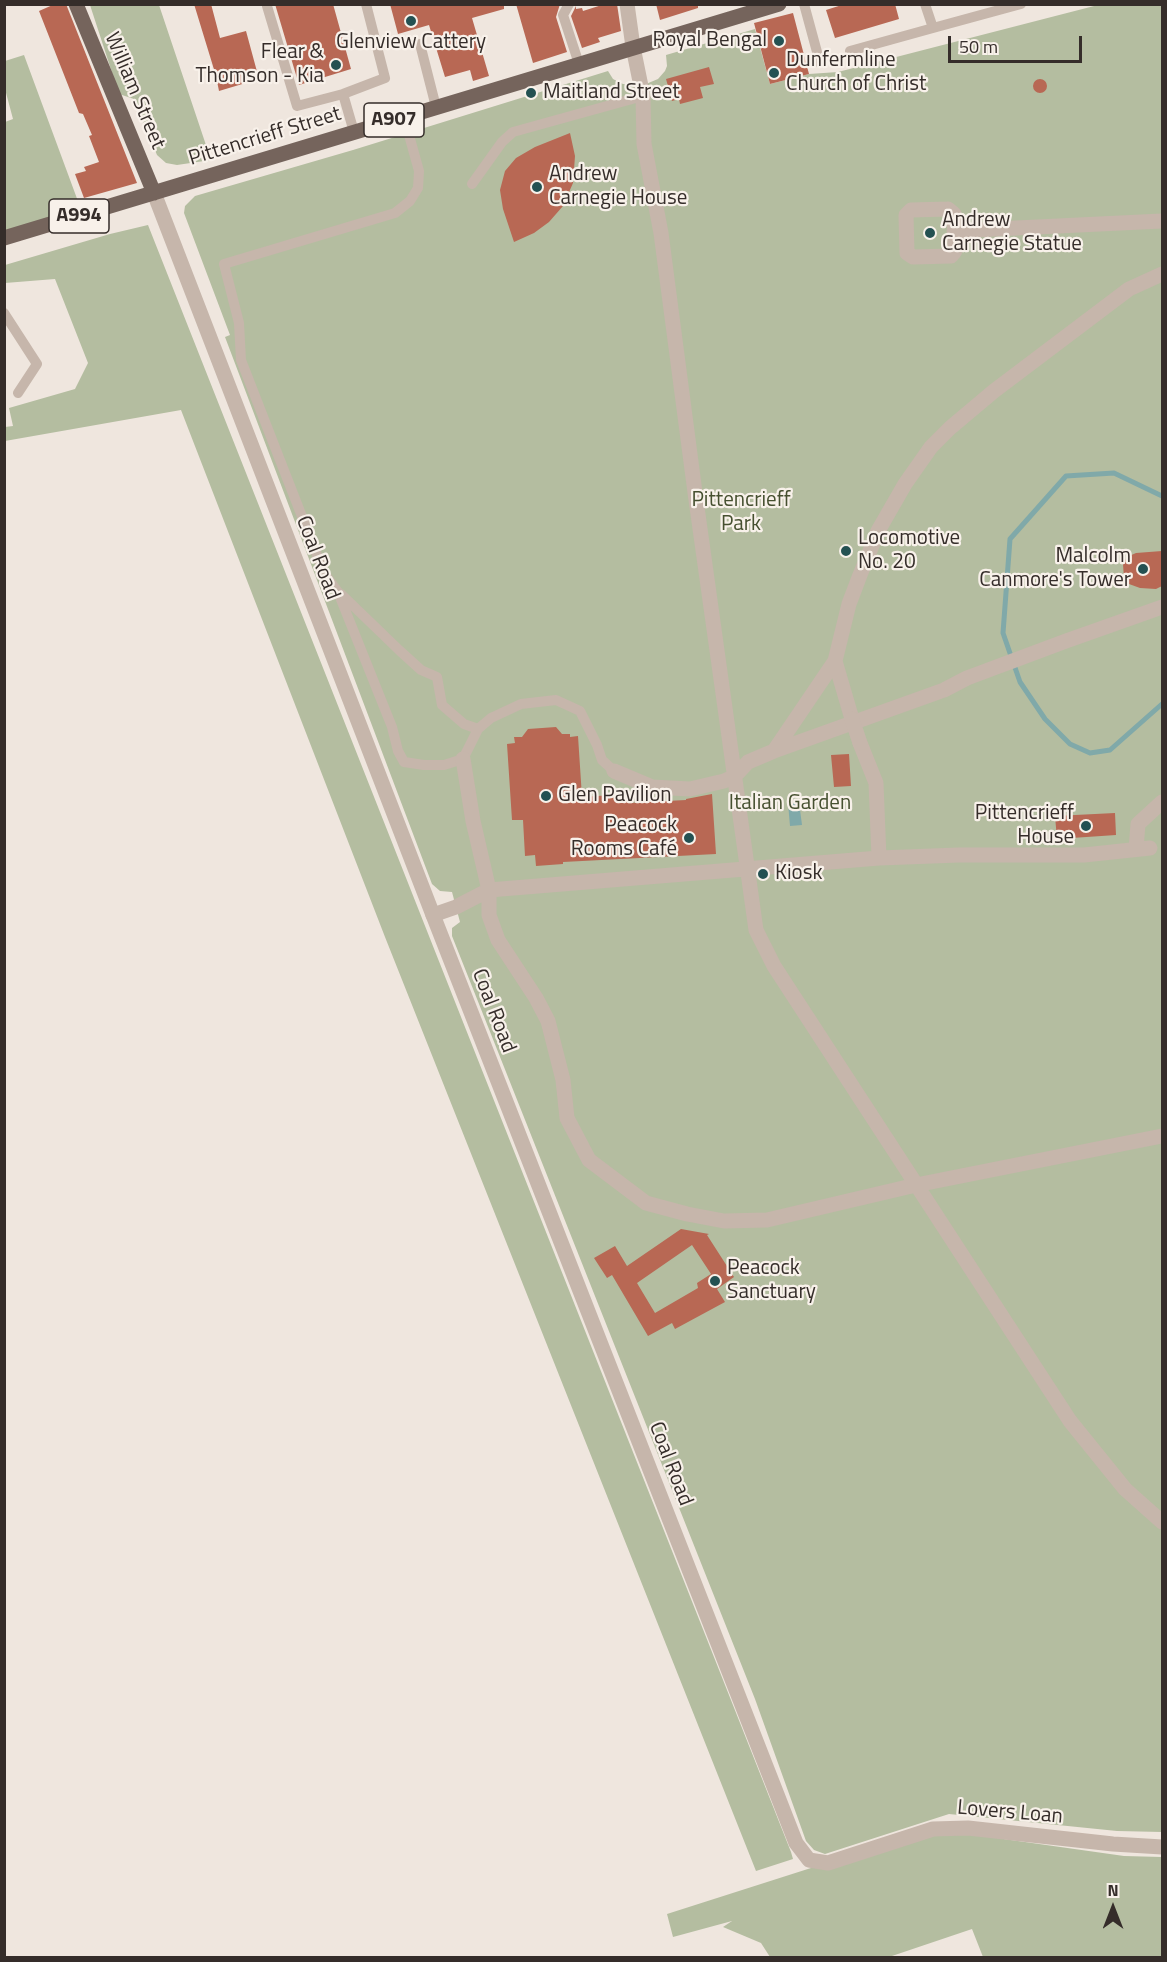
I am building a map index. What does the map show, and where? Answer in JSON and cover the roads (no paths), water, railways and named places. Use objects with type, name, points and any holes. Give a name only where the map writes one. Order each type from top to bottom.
[{"type":"main road","name":"William Street","points":[[76,4],[154,194]]},
{"type":"main road","name":"Pittencrieff Street","points":[[4,238],[778,4]]},
{"type":"street","points":[[627,4],[643,96],[644,144],[661,233],[753,919],[759,938],[774,966],[1070,1421],[1125,1489],[1162,1522]]},
{"type":"street","name":"Coal Road","points":[[154,194],[796,1843]]},
{"type":"street","points":[[954,231],[1162,221]]},
{"type":"street","points":[[774,752],[835,661],[849,604],[878,531],[905,484],[931,447],[950,428],[1036,358],[1129,289],[1162,274]]},
{"type":"street","points":[[614,771],[652,786],[690,789],[724,782],[735,776],[748,762],[944,690],[967,678],[1162,607]]},
{"type":"street","points":[[835,661],[860,743],[876,783],[879,858]]},
{"type":"street","points":[[463,759],[472,821],[489,890],[489,915],[498,940],[536,998],[548,1021],[562,1080],[567,1118],[589,1160],[646,1203],[724,1221],[767,1220],[916,1185],[1162,1136]]},
{"type":"street","points":[[433,915],[456,907],[489,890],[879,858],[959,855],[1084,855],[1143,848],[1138,824],[1162,802]]},
{"type":"street","name":"Lovers Loan","points":[[796,1843],[809,1860],[828,1863],[933,1829],[968,1828],[1162,1847]]},
{"type":"lane","points":[[267,6],[297,106],[343,94],[385,78],[366,4]]},
{"type":"lane","points":[[569,4],[563,15],[579,64]]},
{"type":"lane","points":[[804,4],[820,63]]},
{"type":"lane","points":[[925,4],[933,28]]},
{"type":"lane","points":[[850,51],[1022,4]]},
{"type":"lane","points":[[420,44],[436,107]]},
{"type":"lane","points":[[343,94],[354,132]]},
{"type":"lane","points":[[472,184],[502,141],[513,132],[643,96]]},
{"type":"lane","points":[[404,117],[419,171],[418,188],[410,201],[395,213],[224,264],[239,323],[242,360],[324,573],[338,592],[421,670],[436,677],[442,705],[464,724],[478,729]]},
{"type":"lane","points":[[4,313],[37,364],[18,393]]},
{"type":"lane","points":[[338,592],[404,762],[444,765],[463,759],[478,729],[491,718],[521,704],[556,700],[580,711],[602,760],[614,771]]},
{"type":"water","points":[[799,802],[802,825],[790,826],[788,803]]},
{"type":"waterway","points":[[1162,496],[1114,473],[1066,476],[1010,539],[1003,633],[1020,682],[1045,719],[1070,744],[1090,753],[1110,750],[1162,704]]},
{"type":"place","name":"Glenview Cattery","points":[[411,21]]},
{"type":"place","name":"Royal Bengal","points":[[779,41]]},
{"type":"place","name":"Flear & Thomson - Kia","points":[[336,65]]},
{"type":"place","name":"Dunfermline Church of Christ","points":[[774,73]]},
{"type":"place","name":"Maitland Street","points":[[531,93]]},
{"type":"place","name":"Andrew Carnegie House","points":[[537,187]]},
{"type":"place","name":"Andrew Carnegie Statue","points":[[930,233]]},
{"type":"place","name":"Locomotive No. 20","points":[[846,551]]},
{"type":"place","name":"Malcolm Canmore's Tower","points":[[1143,569]]},
{"type":"place","name":"Glen Pavilion","points":[[546,796]]},
{"type":"place","name":"Pittencrieff House","points":[[1086,826]]},
{"type":"place","name":"Peacock Rooms Café","points":[[689,838]]},
{"type":"place","name":"Kiosk","points":[[763,874]]},
{"type":"place","name":"Peacock Sanctuary","points":[[715,1281]]},
{"type":"park label","name":"Pittencrieff Park","points":[[741,513]]},
{"type":"park label","name":"Italian Garden","points":[[790,804]]}]
